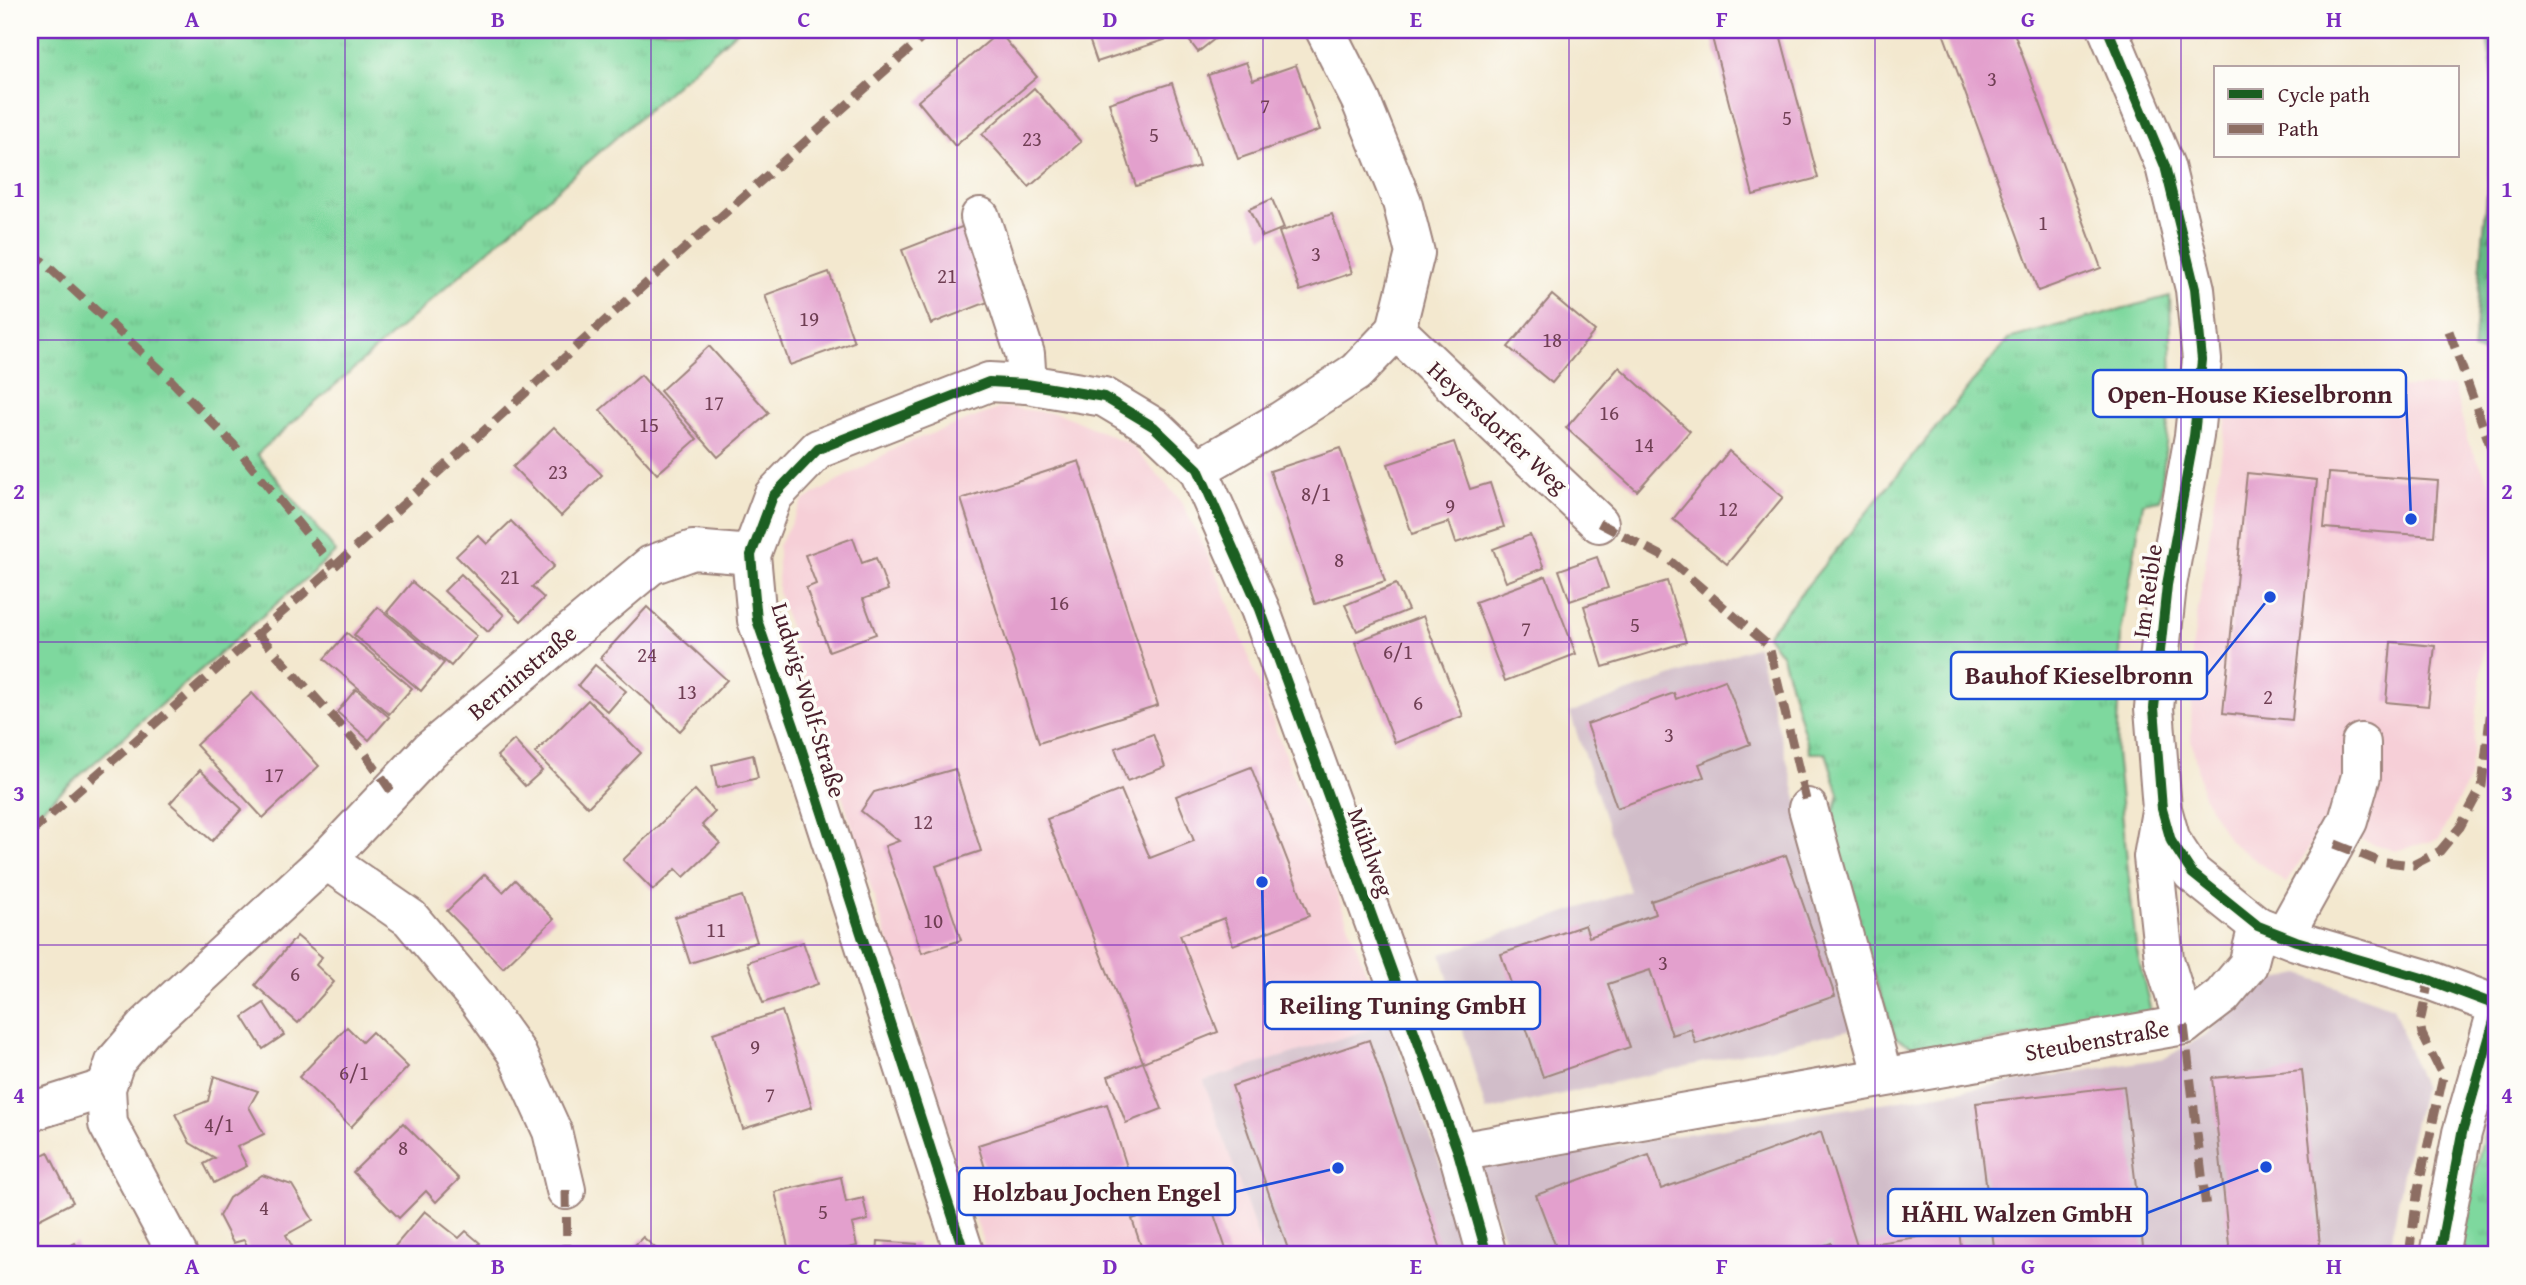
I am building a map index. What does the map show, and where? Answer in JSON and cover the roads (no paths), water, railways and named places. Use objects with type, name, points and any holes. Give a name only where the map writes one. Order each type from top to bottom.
[{"type":"street","points":[[1198,469],[1281,421],[1356,372],[1396,330],[1415,253],[1402,202],[1362,101],[1325,30]]},
{"type":"street","name":"Im Reible","points":[[2108,30],[2165,166],[2196,289],[2202,360],[2194,436],[2167,585],[2154,708],[2162,809],[2171,841],[2192,873],[2271,931],[2428,980],[2496,1005]]},
{"type":"street","points":[[980,217],[1024,354],[1027,384]]},
{"type":"street","name":"Heyersdorfer Weg","points":[[1396,330],[1599,523]]},
{"type":"street","name":"Ludwig-Wolf-Straße","points":[[965,1255],[796,729],[757,620],[751,555],[773,496],[818,449],[989,382],[1027,384],[1104,397],[1154,427],[1198,469]]},
{"type":"street","name":"Mühlweg","points":[[1198,469],[1260,609],[1458,1152],[1487,1255]]},
{"type":"street","name":"Berninstraße","points":[[178,1255],[108,1124],[106,1088],[115,1062],[145,1027],[326,860],[430,750],[651,565],[693,551],[751,555]]},
{"type":"street","name":"Steubenstraße","points":[[1458,1152],[2184,1026],[2222,996],[2248,965],[2348,821],[2361,776],[2361,743]]},
{"type":"street","points":[[1808,808],[1883,1077]]},
{"type":"street","points":[[2162,809],[2153,856],[2164,959],[2184,1026]]},
{"type":"street","points":[[326,860],[410,918],[477,998],[516,1052],[552,1131],[566,1191]]},
{"type":"street","points":[[2439,1255],[2462,1133],[2496,1014]]},
{"type":"street","points":[[30,1112],[106,1088]]},
{"type":"place","name":"Open-House Kieselbronn","points":[[2411,519]]},
{"type":"place","name":"Bauhof Kieselbronn","points":[[2270,597]]},
{"type":"place","name":"Reiling Tuning GmbH","points":[[1262,882]]},
{"type":"place","name":"HÄHL Walzen GmbH","points":[[2266,1167]]},
{"type":"place","name":"Holzbau Jochen Engel","points":[[1338,1168]]}]
